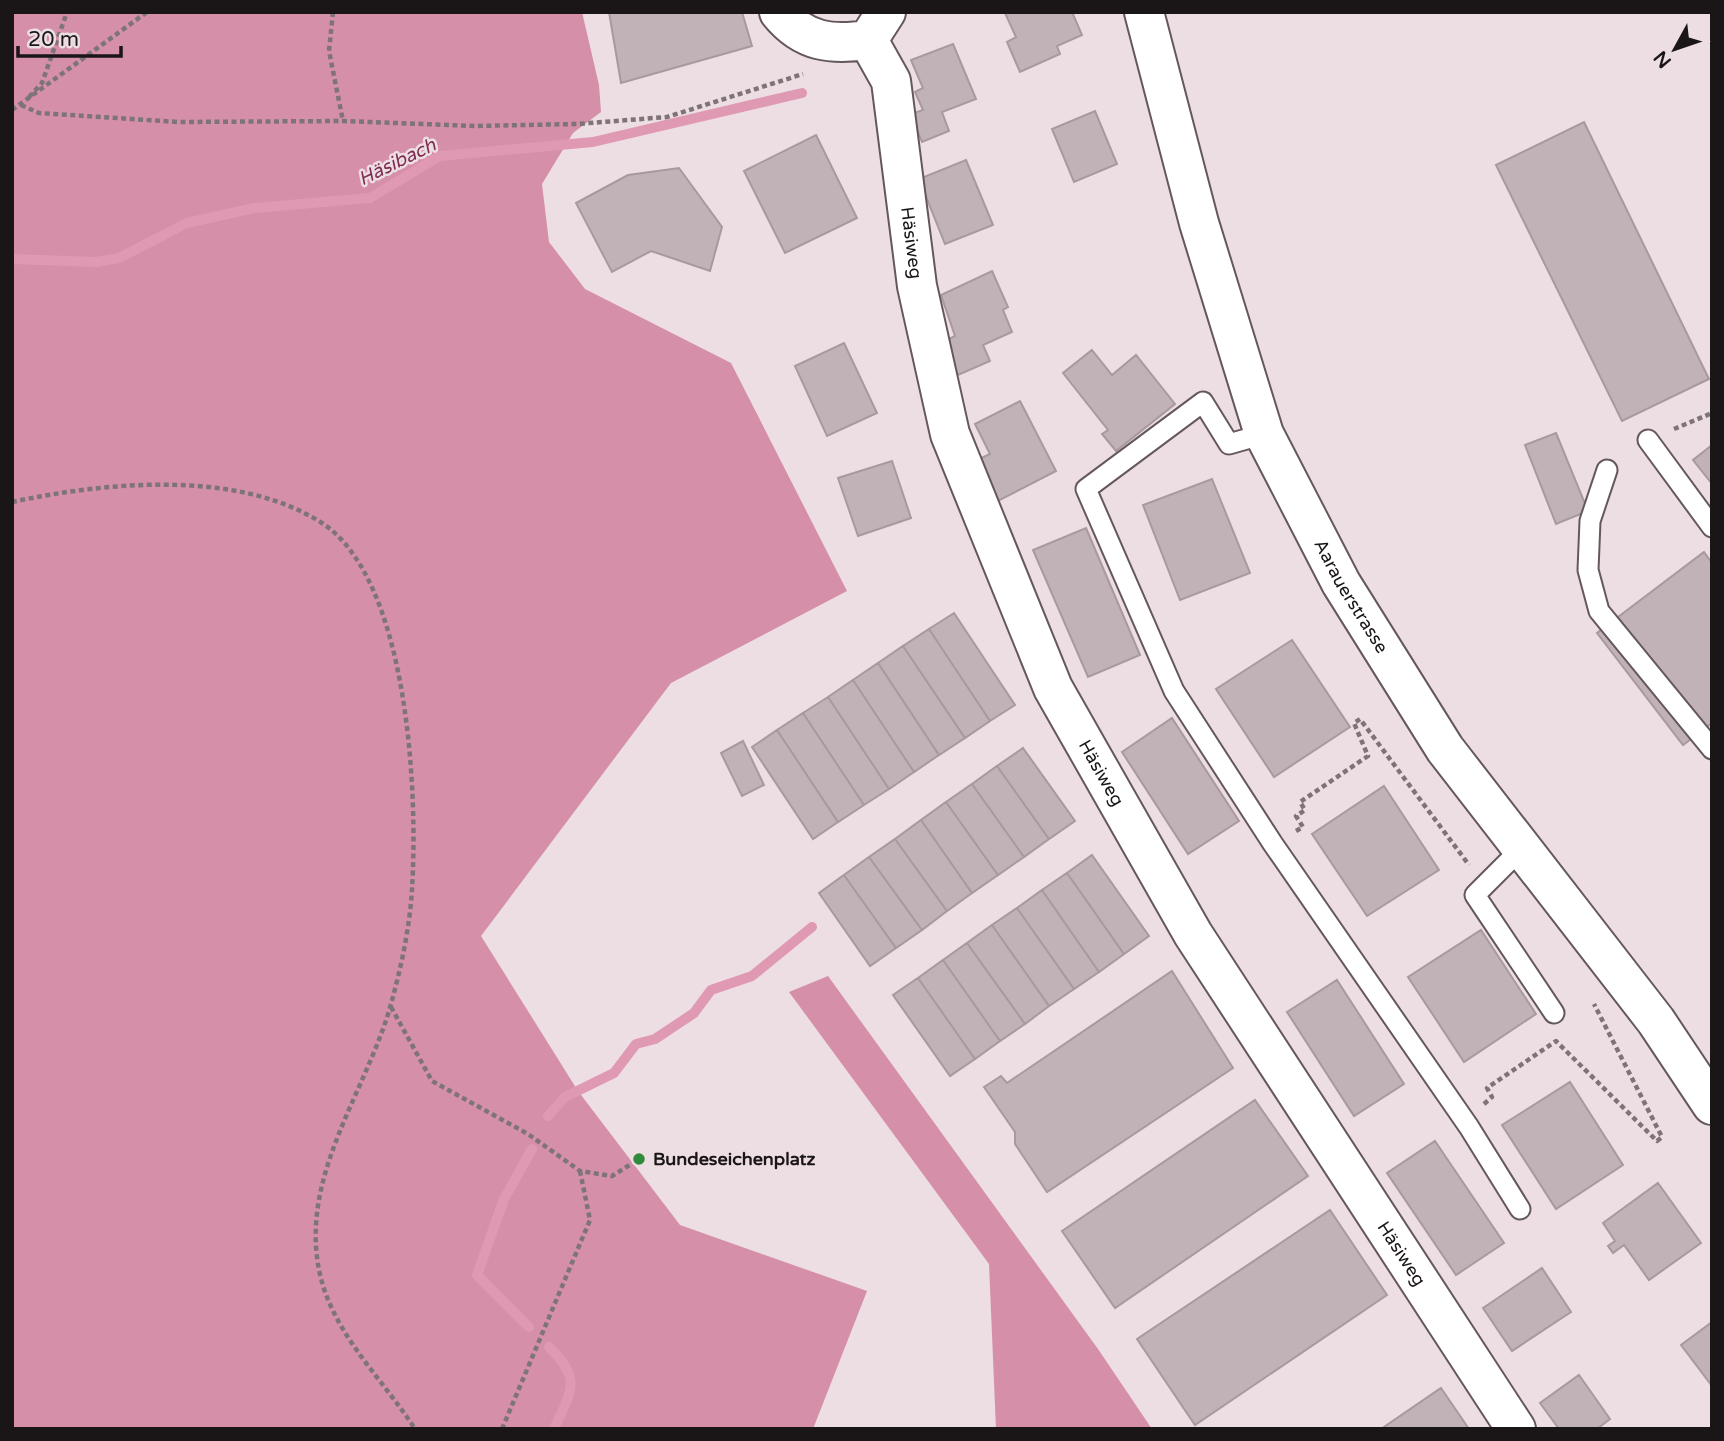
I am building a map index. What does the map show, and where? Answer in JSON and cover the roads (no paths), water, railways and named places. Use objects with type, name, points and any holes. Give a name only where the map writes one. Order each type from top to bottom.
[{"type":"street","points":[[779,12],[790,25],[811,39],[865,32]]},
{"type":"street","name":"Aarauerstrasse","points":[[1144,12],[1199,223],[1264,434],[1341,583],[1445,749],[1623,979],[1712,1105]]},
{"type":"street","name":"Häsiweg","points":[[865,32],[891,81],[917,286],[950,434],[1053,688],[1193,934],[1516,1429]]},
{"type":"lane","points":[[1264,434],[1229,444],[1203,402],[1086,489],[1174,691],[1273,844],[1469,1127],[1520,1209]]},
{"type":"lane","points":[[1648,440],[1712,527]]},
{"type":"lane","points":[[1607,470],[1590,521],[1588,570],[1599,611],[1712,749]]},
{"type":"lane","points":[[1522,848],[1475,895],[1554,1013]]},
{"type":"waterway","name":"Häsibach","points":[[12,259],[96,262],[119,258],[187,223],[254,208],[370,198],[440,156],[593,142],[802,93]]},
{"type":"waterway","points":[[548,1116],[565,1097],[614,1073],[636,1044],[655,1039],[694,1013],[711,990],[752,976],[812,927]]},
{"type":"waterway","points":[[529,1327],[477,1275],[504,1199],[532,1149]]},
{"type":"waterway","points":[[549,1347],[566,1368],[571,1385],[554,1429]]},
{"type":"place","name":"Bundeseichenplatz","points":[[639,1159]]}]
